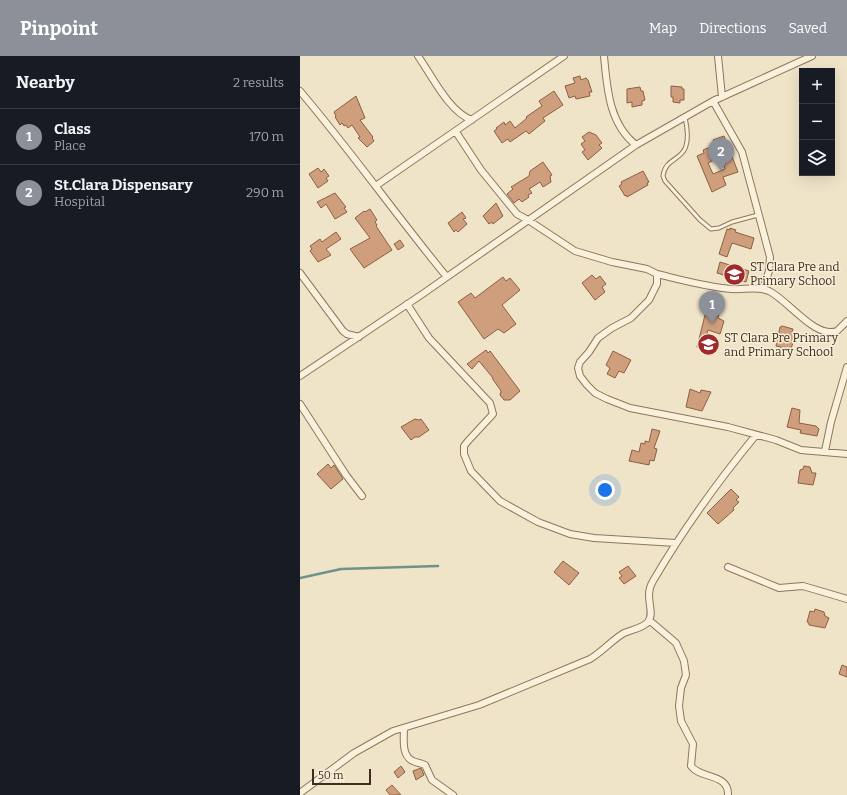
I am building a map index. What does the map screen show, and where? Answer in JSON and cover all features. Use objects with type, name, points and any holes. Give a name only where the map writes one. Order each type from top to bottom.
[{"type":"street","points":[[418,56],[449,101],[461,114],[472,120]]},
{"type":"street","points":[[377,186],[564,56]]},
{"type":"street","points":[[604,56],[608,92],[614,115],[623,133],[636,145]]},
{"type":"street","points":[[718,56],[722,97]]},
{"type":"street","points":[[300,376],[360,337],[636,145],[713,101],[812,56]]},
{"type":"street","points":[[300,91],[377,186],[397,215],[446,276]]},
{"type":"street","points":[[713,101],[742,152],[770,257],[769,271],[763,289]]},
{"type":"street","points":[[456,132],[481,170],[517,214],[575,251],[612,262],[647,269],[657,274],[733,289],[763,289],[782,300],[820,330],[833,332],[837,331],[847,321]]},
{"type":"street","points":[[300,273],[343,330],[347,334],[360,337]]},
{"type":"street","points":[[657,274],[657,284],[649,300],[631,318],[612,328],[598,338],[580,362],[578,368],[580,376],[595,393],[630,408],[712,424],[776,440],[801,450],[847,454]]},
{"type":"street","points":[[407,304],[429,338],[490,403],[493,414],[464,446],[464,454],[471,471],[500,502],[538,522],[576,536],[676,543]]},
{"type":"street","points":[[825,451],[830,422],[847,367]]},
{"type":"street","points":[[300,404],[346,475],[362,496]]},
{"type":"street","points":[[300,793],[366,745],[393,731],[492,700],[590,659],[600,653],[622,634],[647,624],[651,608],[648,598],[649,589],[676,543],[698,510],[756,435]]},
{"type":"street","points":[[728,567],[779,588],[804,586],[847,599]]},
{"type":"street","points":[[649,620],[676,643],[684,661],[686,675],[681,688],[679,706],[681,721],[693,744],[691,766],[696,771],[720,780],[728,789],[728,795]]},
{"type":"street","points":[[404,728],[404,745],[408,758],[412,761],[425,765],[432,780],[453,795]]},
{"type":"lane","points":[[685,116],[688,130],[687,144],[684,152],[665,168],[663,176],[665,181],[700,220],[711,229],[719,228],[732,222],[758,215]]},
{"type":"building","points":[[580,76],[581,80],[586,78],[588,80],[592,92],[589,92],[590,96],[576,99],[575,96],[569,98],[565,86],[575,83],[573,78]]},
{"type":"building","points":[[671,86],[682,87],[682,89],[684,89],[684,100],[680,100],[680,103],[673,102],[673,97],[671,97]]},
{"type":"building","points":[[640,87],[641,91],[643,91],[645,100],[642,101],[642,105],[632,107],[632,102],[627,103],[627,89]]},
{"type":"building","points":[[554,91],[563,105],[543,118],[545,121],[529,134],[526,131],[510,142],[508,139],[502,143],[494,131],[497,129],[496,128],[504,122],[505,125],[510,121],[515,128],[527,118],[526,117],[542,106],[539,101]]},
{"type":"building","points":[[356,96],[365,118],[360,120],[373,137],[372,138],[374,141],[367,147],[358,138],[360,137],[352,125],[348,128],[342,123],[340,125],[335,117],[334,112]]},
{"type":"building","points":[[589,132],[596,135],[602,143],[599,145],[602,148],[588,160],[582,152],[585,150],[581,144],[585,141],[582,137]]},
{"type":"building","points":[[724,136],[738,172],[723,177],[726,185],[712,192],[697,156],[704,153],[703,150],[715,145],[713,140]],"holes":[[[720,157],[725,169],[713,174],[708,163]]]},
{"type":"building","points":[[543,162],[552,175],[550,176],[551,182],[543,187],[540,182],[529,189],[532,193],[528,195],[529,197],[522,202],[519,199],[514,203],[507,194],[513,189],[511,187],[529,176],[530,171]]},
{"type":"building","points":[[318,168],[321,172],[324,169],[329,176],[326,178],[328,181],[318,188],[309,174]]},
{"type":"building","points":[[643,171],[649,182],[647,183],[648,185],[627,197],[626,195],[625,196],[619,186],[622,184],[621,182]]},
{"type":"building","points":[[335,193],[346,207],[344,208],[347,212],[335,219],[326,204],[321,208],[317,202]]},
{"type":"building","points":[[496,203],[503,216],[493,224],[492,222],[489,224],[483,216]]},
{"type":"building","points":[[370,209],[377,220],[375,222],[377,225],[376,226],[392,250],[364,268],[350,249],[370,238],[355,218],[364,211],[365,212]]},
{"type":"building","points":[[462,212],[466,218],[463,219],[467,224],[458,232],[456,230],[454,232],[448,223]]},
{"type":"building","points":[[730,228],[736,230],[735,232],[754,238],[751,249],[732,243],[727,257],[719,254],[727,229],[730,230]]},
{"type":"building","points":[[336,232],[341,239],[326,249],[331,255],[318,262],[310,251],[312,249],[310,246],[320,239],[322,242]]},
{"type":"building","points":[[400,240],[404,246],[398,250],[394,244]]},
{"type":"building","points":[[720,262],[749,271],[746,282],[717,273]]},
{"type":"building","points":[[592,275],[596,279],[600,276],[606,284],[602,287],[605,292],[595,300],[582,283]]},
{"type":"building","points":[[503,277],[506,281],[510,278],[520,290],[502,305],[516,324],[504,333],[498,329],[484,339],[458,302],[471,293],[475,298]]},
{"type":"building","points":[[709,312],[719,314],[718,318],[724,321],[720,334],[708,330],[703,349],[697,347],[705,315],[708,315]]},
{"type":"building","points":[[782,326],[793,329],[792,332],[796,333],[790,352],[780,350],[781,347],[776,346],[780,327]]},
{"type":"building","points":[[486,350],[488,353],[490,351],[520,391],[510,400],[504,400],[500,395],[501,391],[493,378],[479,361],[472,369],[467,364]]},
{"type":"building","points":[[613,351],[631,360],[624,373],[619,371],[615,378],[607,374],[610,368],[606,365]]},
{"type":"building","points":[[690,389],[700,393],[701,390],[711,392],[702,411],[686,407]]},
{"type":"building","points":[[792,408],[800,410],[799,423],[816,426],[819,429],[817,436],[800,433],[801,430],[787,427]]},
{"type":"building","points":[[415,419],[421,419],[429,430],[419,437],[415,437],[411,440],[401,427]]},
{"type":"building","points":[[652,429],[660,431],[654,448],[657,449],[654,461],[650,460],[649,465],[629,461],[632,450],[639,452],[641,443],[645,444],[645,441],[649,442]]},
{"type":"building","points":[[328,464],[331,468],[334,465],[343,479],[331,489],[317,474]]},
{"type":"building","points":[[804,466],[810,467],[812,473],[816,473],[813,485],[798,483],[800,470],[803,469]]},
{"type":"building","points":[[731,489],[739,497],[736,500],[739,502],[733,508],[734,510],[718,524],[707,513]]},
{"type":"building","points":[[563,561],[579,573],[569,585],[554,572]]},
{"type":"building","points":[[628,566],[636,576],[624,584],[619,578],[622,576],[619,572]]},
{"type":"building","points":[[815,609],[824,612],[825,616],[829,618],[825,628],[809,625],[807,622],[810,611],[814,612]]},
{"type":"building","points":[[842,665],[847,667],[847,677],[839,674]]},
{"type":"building","points":[[401,766],[405,772],[398,778],[394,772]]},
{"type":"building","points":[[421,768],[424,775],[416,780],[413,771]]},
{"type":"building","points":[[392,785],[401,795],[390,795],[386,790]]},
{"type":"waterway","points":[[300,578],[341,569],[438,566]]},
{"type":"place","name":"St.Clara Dispensary","points":[[721,171]]},
{"type":"place","name":"ST Clara Pre and Primary School","points":[[735,274]]},
{"type":"place","name":"Class","points":[[712,324]]},
{"type":"place","name":"ST Clara Pre Primary and Primary School","points":[[709,345]]}]
